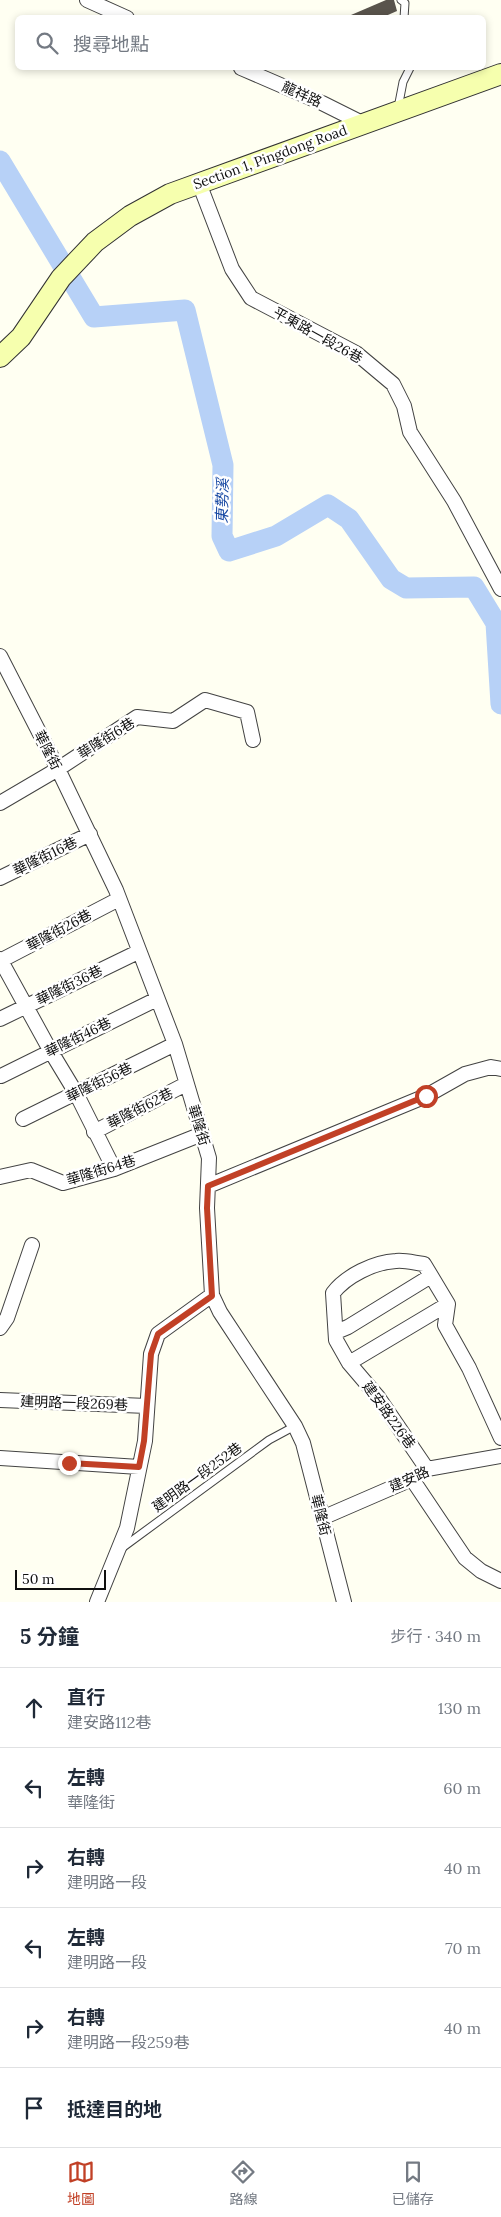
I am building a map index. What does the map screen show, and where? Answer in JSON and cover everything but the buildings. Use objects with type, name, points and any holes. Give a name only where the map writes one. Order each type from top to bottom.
[{"type":"street","points":[[87,0],[120,15]]},
{"type":"street","name":"龍祥路","points":[[246,70],[322,103],[362,124]]},
{"type":"street","name":"Section 1, Pingdong Road","points":[[0,357],[21,337],[61,278],[95,242],[130,216],[170,194],[501,74]]},
{"type":"street","name":"平東路一段26巷","points":[[199,183],[232,269],[251,298],[356,352],[393,384],[404,406],[410,432],[454,501],[501,589]]},
{"type":"street","name":"華隆街","points":[[0,656],[90,834],[119,899],[175,1044],[209,1158],[207,1208],[212,1296],[220,1312],[295,1426],[303,1443],[344,1602]]},
{"type":"street","name":"華隆街6巷","points":[[0,803],[58,769],[137,718],[173,721],[205,700],[247,712],[253,740]]},
{"type":"street","name":"華隆街16巷","points":[[0,878],[90,834]]},
{"type":"street","name":"華隆街26巷","points":[[0,960],[119,899]]},
{"type":"street","name":"華隆街36巷","points":[[0,1019],[138,952]]},
{"type":"street","points":[[0,960],[76,1093],[114,1169]]},
{"type":"street","name":"華隆街46巷","points":[[1,1076],[50,1050],[157,999]]},
{"type":"street","name":"華隆街56巷","points":[[23,1119],[175,1044]]},
{"type":"street","points":[[208,1186],[426,1096],[465,1074],[491,1067],[501,1069]]},
{"type":"street","name":"華隆街62巷","points":[[94,1132],[186,1084]]},
{"type":"street","name":"華隆街64巷","points":[[0,1177],[31,1170],[63,1183],[114,1169],[202,1134]]},
{"type":"street","points":[[0,1328],[7,1318],[32,1245]]},
{"type":"street","name":"建安路226巷","points":[[427,1469],[378,1396],[349,1363],[336,1340],[333,1293],[340,1284],[376,1265],[396,1260],[424,1264],[448,1304]]},
{"type":"street","points":[[336,1332],[348,1327],[431,1276]]},
{"type":"street","points":[[97,1602],[127,1528],[144,1441],[151,1354],[158,1334],[212,1296]]},
{"type":"street","points":[[349,1363],[448,1304]]},
{"type":"street","points":[[448,1304],[445,1324],[469,1368],[501,1438]]},
{"type":"street","name":"建明路一段269巷","points":[[0,1400],[147,1406]]},
{"type":"street","name":"建安路","points":[[322,1518],[412,1478],[427,1469],[501,1456]]},
{"type":"street","points":[[0,1458],[139,1467]]},
{"type":"street","points":[[412,1478],[465,1558],[481,1571],[501,1581]]},
{"type":"lane","points":[[401,0],[405,3],[404,15]]},
{"type":"lane","points":[[398,110],[403,82],[409,70]]},
{"type":"lane","name":"建明路一段252巷","points":[[117,1552],[268,1440],[295,1426]]},
{"type":"waterway","name":"東勢溪","points":[[0,161],[94,317],[185,310],[223,465],[222,536],[229,551],[276,536],[328,505],[349,519],[391,579],[406,588],[474,587],[496,623],[501,704]]},
{"type":"route","points":[[69,1463],[139,1467],[144,1441],[151,1354],[158,1334],[212,1296],[207,1208],[208,1186],[426,1096]]}]
